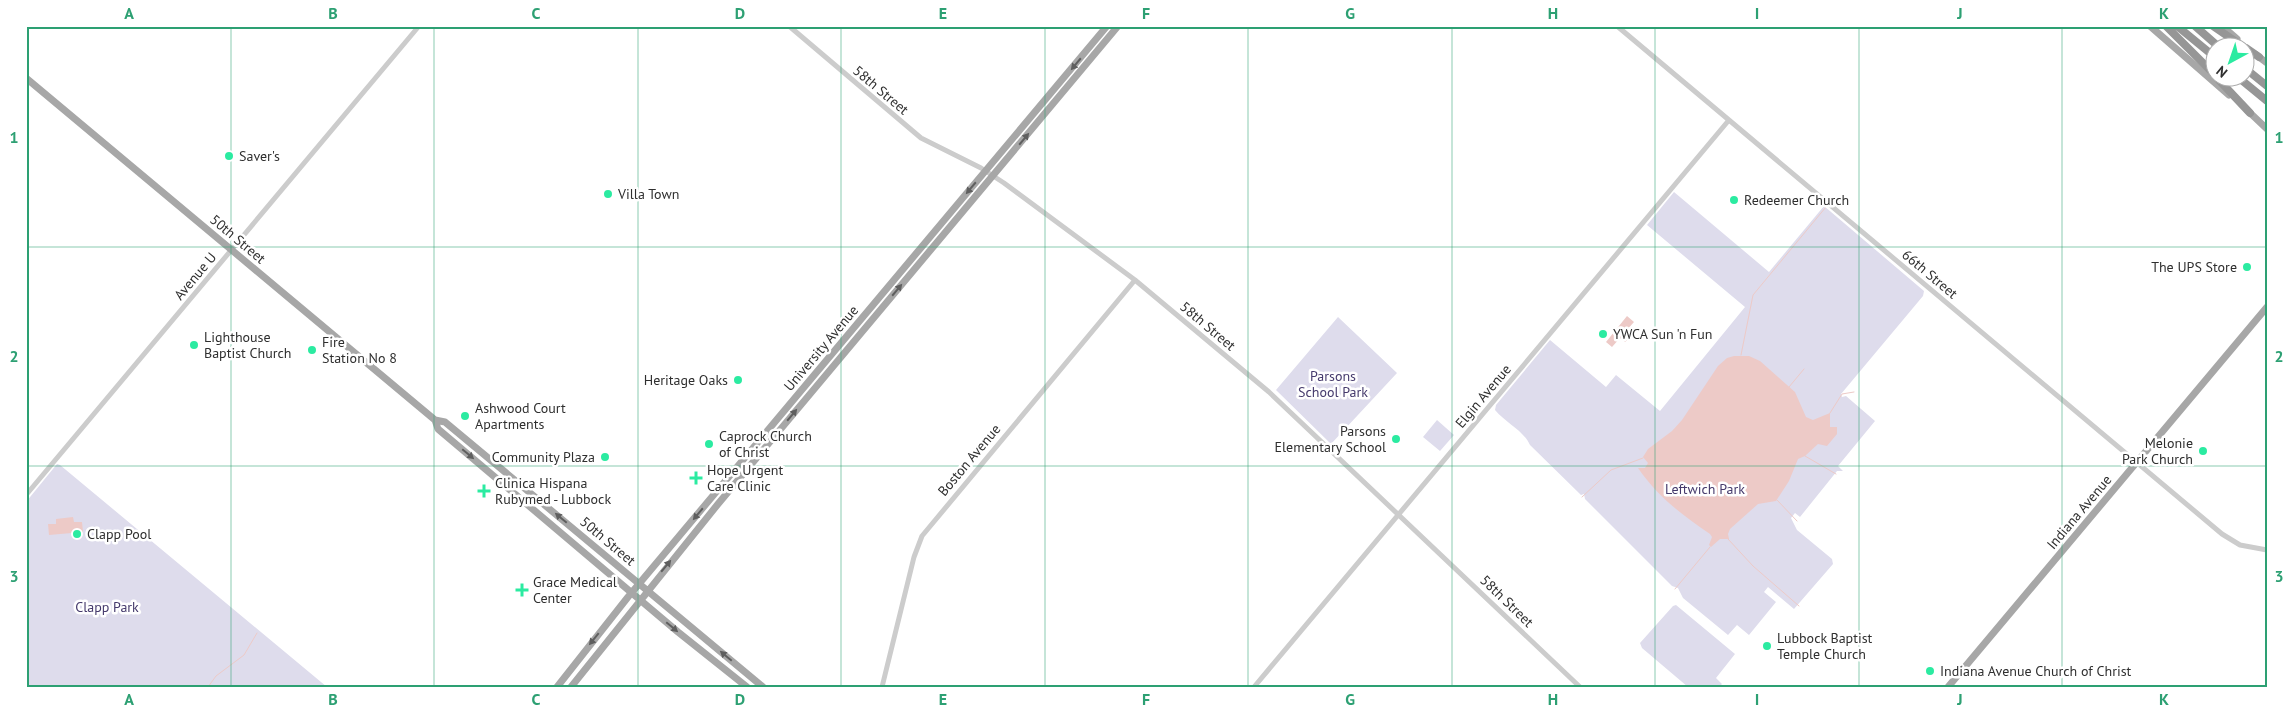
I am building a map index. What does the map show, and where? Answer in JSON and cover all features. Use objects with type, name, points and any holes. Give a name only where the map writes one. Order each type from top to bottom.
[{"type":"highway","points":[[2166,26],[2206,67]]},
{"type":"highway","points":[[2177,26],[2206,50]]},
{"type":"highway","points":[[2195,26],[2209,38]]},
{"type":"highway","points":[[2213,26],[2230,38]]},
{"type":"highway","points":[[2256,55],[2260,58]]},
{"type":"highway","points":[[2256,77],[2267,86]]},
{"type":"highway","points":[[2226,88],[2250,113]]},
{"type":"highway","points":[[2251,88],[2267,101]]},
{"type":"main road","name":"University Avenue","points":[[571,687],[590,660],[1107,26]]},
{"type":"main road","name":"University Avenue","points":[[557,687],[640,583],[989,173],[1118,26]]},
{"type":"main road","points":[[2150,26],[2267,129]]},
{"type":"main road","points":[[2222,26],[2267,63]]},
{"type":"main road","name":"50th Street","points":[[26,78],[435,420],[445,422],[763,687]]},
{"type":"main road","name":"Indiana Avenue","points":[[1948,687],[2267,307]]},
{"type":"main road","name":"50th Street","points":[[435,420],[438,429],[639,600],[747,687]]},
{"type":"main road","points":[[582,654],[590,660]]},
{"type":"street","name":"Avenue U","points":[[26,495],[419,26]]},
{"type":"street","name":"58th Street","points":[[788,26],[921,138],[989,173],[1135,280],[1269,392],[1580,687]]},
{"type":"street","name":"66th Street","points":[[1617,26],[2228,539],[2248,548],[2267,550]]},
{"type":"street","name":"Elgin Avenue","points":[[1254,687],[1729,120]]},
{"type":"street","name":"Boston Avenue","points":[[882,687],[914,557],[922,536],[1135,280]]},
{"type":"green space","name":"Leftwich Park","points":[[1674,192],[1769,272],[1824,206],[1924,291],[1923,296],[1841,394],[1842,397],[1846,396],[1875,421],[1838,466],[1843,471],[1837,471],[1800,517],[1795,513],[1791,518],[1797,530],[1832,559],[1833,564],[1794,609],[1768,587],[1764,592],[1776,602],[1749,635],[1737,625],[1728,635],[1683,598],[1678,588],[1672,586],[1585,499],[1584,494],[1581,495],[1530,445],[1524,435],[1495,410],[1496,405],[1550,340],[1606,387],[1616,375],[1660,411],[1745,307],[1647,225]]},
{"type":"green space","name":"Parsons School Park","points":[[1338,317],[1397,373],[1331,444],[1276,390]]},
{"type":"green space","points":[[1437,420],[1454,435],[1440,451],[1423,437]]},
{"type":"green space","name":"Clapp Park","points":[[57,464],[327,687],[26,687],[26,502]]},
{"type":"green space","points":[[1676,605],[1735,654],[1716,678],[1722,684],[1719,687],[1688,687],[1642,648],[1640,643]]},
{"type":"shaded area","points":[[1627,316],[1634,322],[1626,331],[1631,336],[1625,342],[1620,338],[1612,347],[1606,342]]},
{"type":"shaded area","points":[[1749,356],[1760,361],[1795,392],[1806,417],[1813,420],[1830,413],[1830,427],[1837,427],[1837,434],[1827,446],[1818,444],[1805,456],[1798,459],[1789,481],[1776,501],[1758,504],[1730,529],[1729,539],[1720,539],[1711,547],[1709,545],[1712,537],[1710,534],[1671,505],[1638,468],[1645,468],[1648,463],[1643,457],[1648,449],[1672,431],[1682,420],[1718,366],[1727,358]]},
{"type":"shaded area","points":[[73,517],[74,522],[82,522],[83,532],[49,535],[48,524],[56,524],[56,519]]},
{"type":"waterway","points":[[1741,355],[1753,295],[1826,207]]},
{"type":"waterway","points":[[1789,387],[1804,369]]},
{"type":"waterway","points":[[1830,413],[1842,394],[1854,392]]},
{"type":"waterway","points":[[1805,456],[1836,474]]},
{"type":"waterway","points":[[1582,497],[1611,470],[1643,458]]},
{"type":"waterway","points":[[1777,500],[1797,521]]},
{"type":"waterway","points":[[1728,539],[1753,566],[1799,606]]},
{"type":"waterway","points":[[1675,589],[1710,547]]},
{"type":"waterway","points":[[208,687],[216,676],[244,655],[257,633]]},
{"type":"place","name":"Saver's","points":[[229,156]]},
{"type":"place","name":"Villa Town","points":[[608,194]]},
{"type":"place","name":"Redeemer Church","points":[[1734,200]]},
{"type":"place","name":"The UPS Store","points":[[2247,267]]},
{"type":"place","name":"YWCA Sun 'n Fun","points":[[1603,334]]},
{"type":"place","name":"Lighthouse Baptist Church","points":[[194,345]]},
{"type":"place","name":"Fire Station No 8","points":[[312,350]]},
{"type":"place","name":"Heritage Oaks","points":[[738,380]]},
{"type":"place","name":"Ashwood Court Apartments","points":[[465,416]]},
{"type":"place","name":"Parsons Elementary School","points":[[1396,439]]},
{"type":"place","name":"Caprock Church of Christ","points":[[709,444]]},
{"type":"place","name":"Melonie Park Church","points":[[2203,451]]},
{"type":"place","name":"Community Plaza","points":[[605,457]]},
{"type":"place","name":"Hope Urgent Care Clinic","points":[[696,478]]},
{"type":"place","name":"Clinica Hispana Rubymed - Lubbock","points":[[484,491]]},
{"type":"place","name":"Clapp Pool","points":[[77,534]]},
{"type":"place","name":"Grace Medical Center","points":[[522,590]]},
{"type":"place","name":"Lubbock Baptist Temple Church","points":[[1767,646]]},
{"type":"place","name":"Indiana Avenue Church of Christ","points":[[1930,671]]}]
